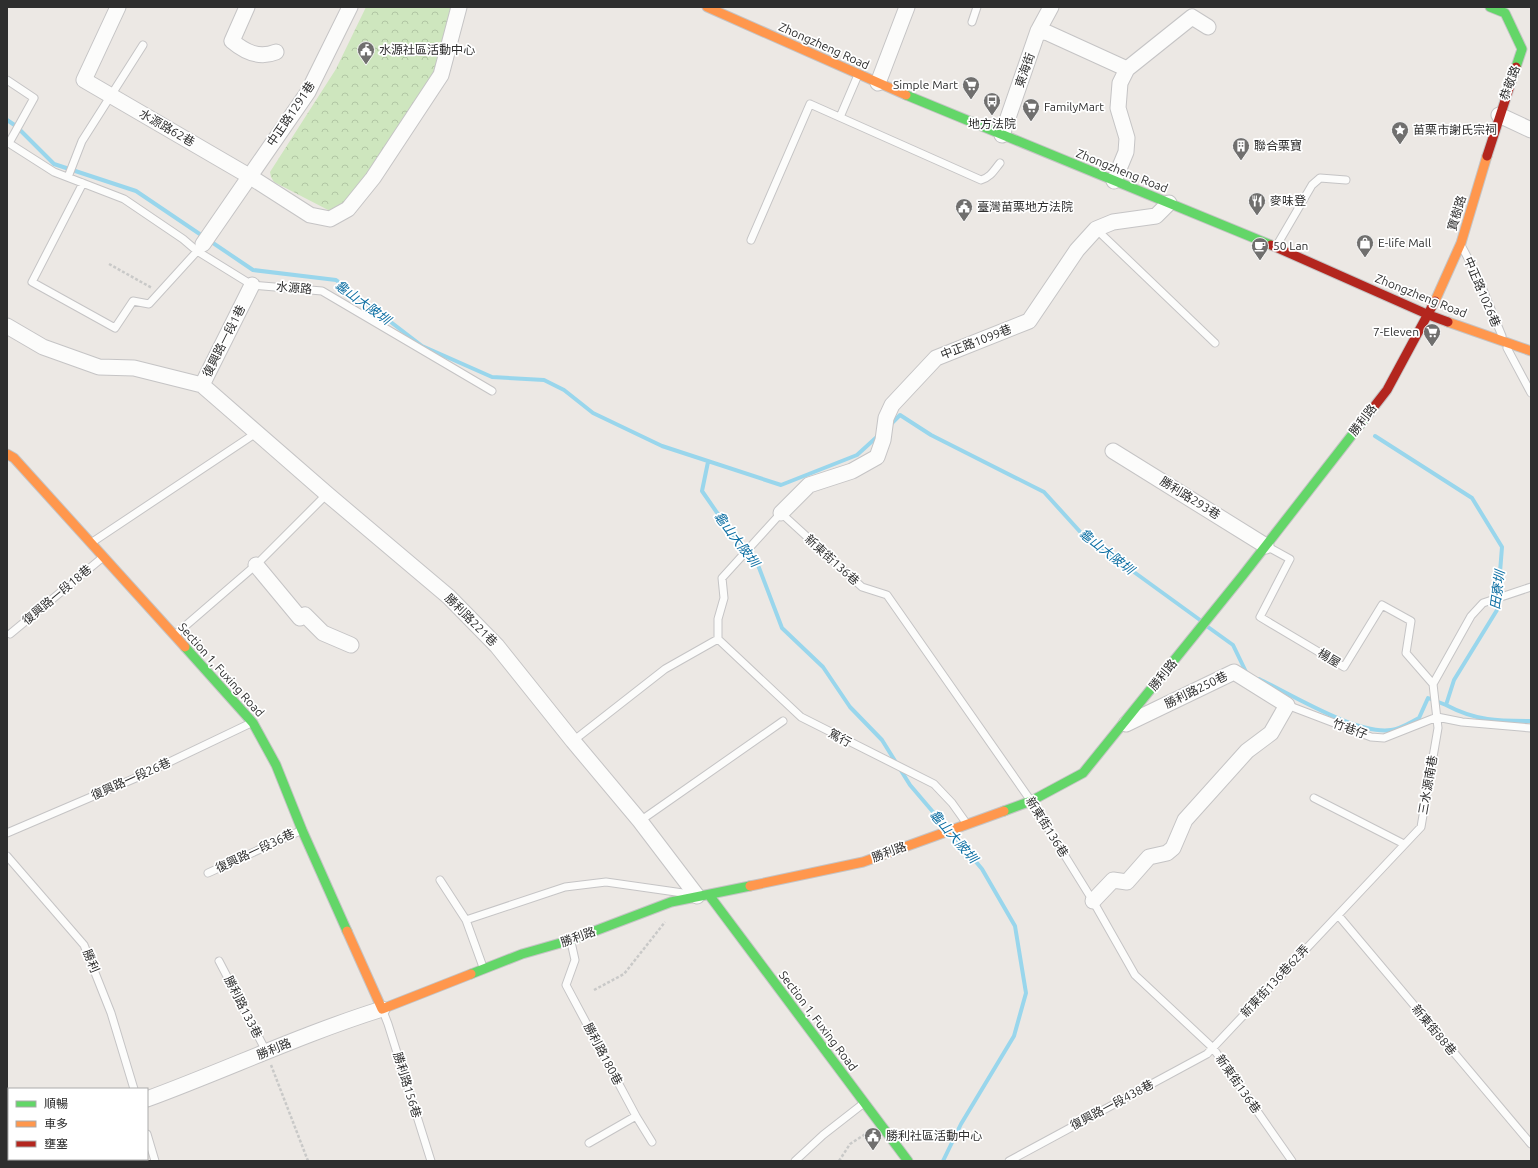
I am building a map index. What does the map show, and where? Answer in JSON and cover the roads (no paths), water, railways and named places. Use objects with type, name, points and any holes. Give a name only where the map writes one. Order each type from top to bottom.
[{"type":"street","name":"水源路62巷","points":[[118,7],[84,80],[249,176],[310,215],[330,219],[348,209],[373,178],[441,75],[459,7]]},
{"type":"street","points":[[246,7],[232,41],[244,51],[267,56],[276,52]]},
{"type":"street","name":"中正路1291巷","points":[[249,176],[308,92],[350,7]]},
{"type":"street","name":"Zhongzheng Road","points":[[706,7],[878,83],[1276,247],[1429,315],[1531,351]]},
{"type":"street","points":[[878,83],[907,7]]},
{"type":"street","name":"東海街","points":[[1002,135],[1038,31],[1050,7]]},
{"type":"street","name":"恭敬路","points":[[1490,7],[1505,13],[1513,27],[1522,49],[1499,115],[1531,130]]},
{"type":"street","points":[[1114,181],[1126,152],[1127,138],[1118,108],[1120,83],[1127,69],[1192,17],[1208,27]]},
{"type":"street","points":[[1038,31],[1048,33],[1127,69]]},
{"type":"street","name":"寶樹路","points":[[1429,315],[1460,243],[1499,115]]},
{"type":"street","points":[[204,242],[249,176]]},
{"type":"street","name":"中正路1099巷","points":[[781,513],[810,486],[852,471],[877,456],[892,405],[936,358],[1030,321],[1077,250],[1096,229],[1113,222],[1156,216],[1169,203]]},
{"type":"street","name":"復興路一段1巷","points":[[7,326],[43,347],[99,367],[134,368],[202,385],[252,285]]},
{"type":"street","name":"勝利路","points":[[148,1099],[267,1053],[337,1023],[382,1009],[522,954],[571,940],[671,902],[863,862],[1031,801],[1083,773],[1208,620],[1387,390],[1429,315]]},
{"type":"street","name":"勝利路221巷","points":[[202,385],[327,494],[455,602],[498,646],[573,741],[703,896]]},
{"type":"street","name":"勝利路293巷","points":[[1113,451],[1266,546]]},
{"type":"street","name":"Section 1, Fuxing Road","points":[[7,454],[14,458],[104,556],[253,722],[276,765],[302,830],[382,1009]]},
{"type":"street","points":[[256,565],[300,618],[305,615],[323,632],[350,645]]},
{"type":"street","name":"勝利路250巷","points":[[1122,725],[1234,672],[1287,705]]},
{"type":"street","points":[[1093,901],[1114,880],[1127,882],[1149,857],[1168,853],[1173,848],[1185,820],[1247,751],[1271,732],[1287,705]]},
{"type":"street","name":"Section 1, Fuxing Road","points":[[703,896],[865,1103],[908,1161]]},
{"type":"lane","points":[[972,22],[977,7]]},
{"type":"lane","points":[[68,177],[82,141],[143,45]]},
{"type":"lane","points":[[840,117],[859,74]]},
{"type":"lane","points":[[7,80],[34,98],[8,142]]},
{"type":"lane","points":[[751,240],[810,104],[981,180],[992,174],[1000,163]]},
{"type":"lane","name":"水源路","points":[[8,142],[54,172],[124,199],[183,239],[204,242],[252,285],[322,291],[492,391]]},
{"type":"lane","points":[[1276,247],[1312,184],[1320,178],[1346,180]]},
{"type":"lane","points":[[83,183],[32,282],[115,328],[133,301],[149,304],[204,242]]},
{"type":"lane","points":[[1096,229],[1215,343]]},
{"type":"lane","name":"中正路1026巷","points":[[1460,243],[1477,275],[1503,340],[1531,393]]},
{"type":"lane","points":[[91,543],[256,433]]},
{"type":"lane","points":[[174,635],[256,565],[327,494]]},
{"type":"lane","points":[[573,741],[664,669],[718,639],[718,619],[724,598],[722,578],[781,513]]},
{"type":"lane","name":"新東街136巷","points":[[781,513],[862,587],[886,595],[1031,801],[1093,901],[1135,975],[1213,1048],[1292,1161]]},
{"type":"lane","name":"楊屋","points":[[1266,546],[1290,559],[1260,617],[1344,667],[1382,605],[1411,621],[1406,653],[1433,684]]},
{"type":"lane","name":"復興路一段18巷","points":[[10,634],[104,556]]},
{"type":"lane","points":[[1433,684],[1471,616],[1483,603],[1531,587]]},
{"type":"lane","name":"篤行","points":[[718,639],[801,717],[934,784],[952,803],[968,825]]},
{"type":"lane","name":"三水源南巷","points":[[1338,915],[1420,827],[1438,728],[1433,684]]},
{"type":"lane","name":"竹巷仔","points":[[1287,705],[1371,737],[1384,738],[1437,717]]},
{"type":"lane","points":[[1437,717],[1462,722],[1531,728]]},
{"type":"lane","points":[[640,821],[783,721]]},
{"type":"lane","name":"復興路一段26巷","points":[[7,833],[138,777],[253,722]]},
{"type":"lane","points":[[1314,798],[1404,844]]},
{"type":"lane","name":"復興路一段36巷","points":[[208,873],[302,830]]},
{"type":"lane","name":"勝利","points":[[7,856],[84,945],[111,1012],[134,1088]]},
{"type":"lane","points":[[440,880],[466,920],[483,969]]},
{"type":"lane","points":[[466,920],[565,887],[606,882],[672,890],[703,896]]},
{"type":"lane","name":"新東街136巷62弄","points":[[1213,1048],[1338,915]]},
{"type":"lane","name":"新東街88巷","points":[[1338,915],[1531,1144]]},
{"type":"lane","name":"勝利路180巷","points":[[571,940],[575,960],[566,985],[636,1116],[652,1142]]},
{"type":"lane","name":"勝利路133巷","points":[[219,961],[267,1053]]},
{"type":"lane","name":"勝利路156巷","points":[[382,1009],[431,1161]]},
{"type":"lane","name":"復興路一段438巷","points":[[1009,1161],[1207,1054],[1213,1048]]},
{"type":"lane","points":[[795,1161],[823,1135],[865,1103]]},
{"type":"lane","points":[[589,1143],[636,1116]]},
{"type":"lane","points":[[148,1137],[155,1161]]},
{"type":"waterway","name":"龜山大陂圳","points":[[7,120],[16,126],[54,164],[136,191],[253,270],[336,280],[422,346],[492,377],[544,380],[564,390],[593,413],[662,446],[781,485],[857,455],[879,435]]},
{"type":"waterway","name":"龜山大陂圳","points":[[890,425],[900,415],[931,435],[1044,492],[1083,535],[1200,620]]},
{"type":"waterway","name":"田寮圳","points":[[1375,436],[1472,498],[1502,547],[1497,610],[1454,680],[1446,705],[1467,714],[1487,719],[1531,721]]},
{"type":"waterway","name":"龜山大陂圳","points":[[708,462],[702,491],[729,530],[758,565],[782,628],[823,667],[850,707],[882,740],[910,785],[945,826]]},
{"type":"waterway","name":"龜山大陂圳","points":[[1208,627],[1233,645],[1247,674]]},
{"type":"waterway","name":"龜山大陂圳","points":[[1259,679],[1343,720],[1377,730],[1395,729],[1419,718],[1428,698],[1446,705]]},
{"type":"waterway","name":"龜山大陂圳","points":[[943,1161],[961,1124],[1014,1036],[1026,993],[1015,926],[982,869],[955,837]]},
{"type":"place","name":"水源社區活動中心","points":[[366,65]]},
{"type":"place","name":"Simple Mart","points":[[971,100]]},
{"type":"place","name":"地方法院","points":[[992,116]]},
{"type":"place","name":"FamilyMart","points":[[1031,122]]},
{"type":"place","name":"苗栗市謝氏宗祠","points":[[1400,145]]},
{"type":"place","name":"聯合栗寶","points":[[1241,161]]},
{"type":"place","name":"麥味登","points":[[1257,216]]},
{"type":"place","name":"臺灣苗栗地方法院","points":[[964,222]]},
{"type":"place","name":"E-life Mall","points":[[1365,258]]},
{"type":"place","name":"50 Lan","points":[[1260,261]]},
{"type":"place","name":"7-Eleven","points":[[1432,347]]},
{"type":"place","name":"勝利社區活動中心","points":[[873,1151]]}]
